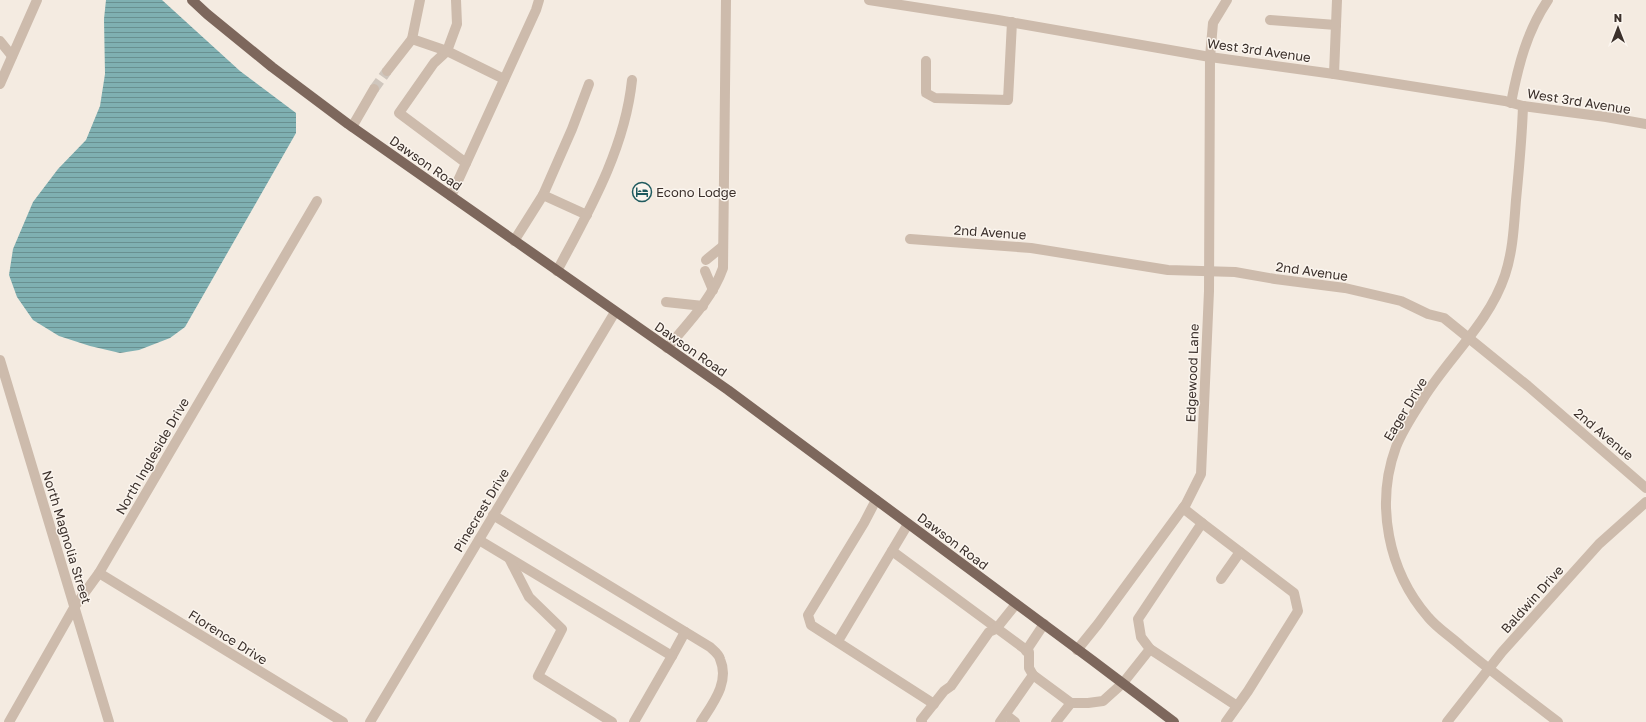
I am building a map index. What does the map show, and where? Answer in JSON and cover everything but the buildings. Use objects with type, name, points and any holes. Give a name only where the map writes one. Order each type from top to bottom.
[{"type":"main road","name":"Dawson Road","points":[[192,0],[272,67],[352,127],[728,390],[1174,722]]},
{"type":"street","points":[[0,84],[37,0]]},
{"type":"street","points":[[387,71],[412,39],[420,0]]},
{"type":"street","points":[[456,0],[457,24],[447,51],[434,63],[399,113],[466,163]]},
{"type":"street","points":[[451,196],[536,10],[539,0]]},
{"type":"street","points":[[667,348],[703,306],[719,281],[723,268],[726,0]]},
{"type":"street","name":"West 3rd Avenue","points":[[869,0],[898,2],[1210,57],[1334,74],[1523,106],[1646,124]]},
{"type":"street","name":"Edgewood Lane","points":[[1077,650],[1098,624],[1183,508],[1201,474],[1209,270],[1210,57],[1213,23],[1227,0]]},
{"type":"street","points":[[1334,74],[1336,0]]},
{"type":"street","points":[[1511,103],[1516,77],[1528,36],[1548,0]]},
{"type":"street","points":[[1270,20],[1336,25]]},
{"type":"street","points":[[926,61],[926,93],[935,98],[1008,100],[1012,22]]},
{"type":"street","points":[[412,39],[447,51],[504,79]]},
{"type":"street","points":[[0,41],[12,56]]},
{"type":"street","points":[[556,271],[587,215],[616,149],[630,104],[632,80]]},
{"type":"street","points":[[514,241],[543,195],[572,129],[589,84]]},
{"type":"street","points":[[352,127],[374,89]]},
{"type":"street","name":"Eager Drive","points":[[1523,106],[1523,128],[1512,247],[1505,276],[1482,320],[1423,398],[1397,444],[1388,480],[1386,504],[1387,528],[1392,552],[1399,572],[1412,595],[1428,618],[1490,670],[1558,722]]},
{"type":"street","points":[[543,195],[587,215]]},
{"type":"street","name":"North Ingleside Drive","points":[[9,722],[75,606],[99,573],[317,201]]},
{"type":"street","name":"2nd Avenue","points":[[910,239],[1031,248],[1168,270],[1209,270],[1235,272],[1345,288],[1401,301],[1428,314],[1444,318],[1528,386],[1646,488]]},
{"type":"street","points":[[706,260],[723,246]]},
{"type":"street","points":[[705,271],[713,290]]},
{"type":"street","points":[[666,302],[703,306]]},
{"type":"street","name":"Pinecrest Drive","points":[[370,722],[616,312]]},
{"type":"street","name":"North Magnolia Street","points":[[0,360],[4,393],[75,606],[109,722]]},
{"type":"street","points":[[876,500],[864,523],[808,615],[811,625],[934,704]]},
{"type":"street","name":"Baldwin Drive","points":[[1447,722],[1490,670],[1502,652],[1599,544],[1646,502]]},
{"type":"street","points":[[1183,508],[1294,593],[1298,611],[1248,691],[1226,722]]},
{"type":"street","points":[[493,515],[710,647],[720,658],[724,674],[720,692],[701,722]]},
{"type":"street","points":[[1202,523],[1138,619],[1141,637],[1150,649],[1237,706]]},
{"type":"street","points":[[838,641],[908,524]]},
{"type":"street","points":[[478,540],[672,656]]},
{"type":"street","points":[[892,551],[1029,652],[1029,668],[1033,675],[1071,703],[1103,701],[1123,683],[1150,649]]},
{"type":"street","points":[[1221,579],[1240,552]]},
{"type":"street","points":[[510,559],[529,597],[562,629],[538,676],[612,722]]},
{"type":"street","name":"Florence Drive","points":[[99,573],[344,722]]},
{"type":"street","points":[[922,722],[921,720],[944,691],[951,686],[989,632],[996,629],[1016,604]]},
{"type":"street","points":[[1026,651],[1044,624]]},
{"type":"street","points":[[634,722],[685,632]]},
{"type":"street","points":[[1015,722],[1003,719],[1033,675]]},
{"type":"street","points":[[1056,722],[1071,703]]},
{"type":"water","points":[[106,0],[162,0],[240,71],[296,113],[296,133],[185,327],[170,338],[139,350],[120,353],[90,346],[59,336],[33,320],[17,297],[9,275],[13,249],[33,202],[58,169],[86,140],[100,106],[105,74],[104,19]]},
{"type":"tunnel","points":[[374,89],[387,71]]},
{"type":"place","name":"Econo Lodge","points":[[642,192]]}]
